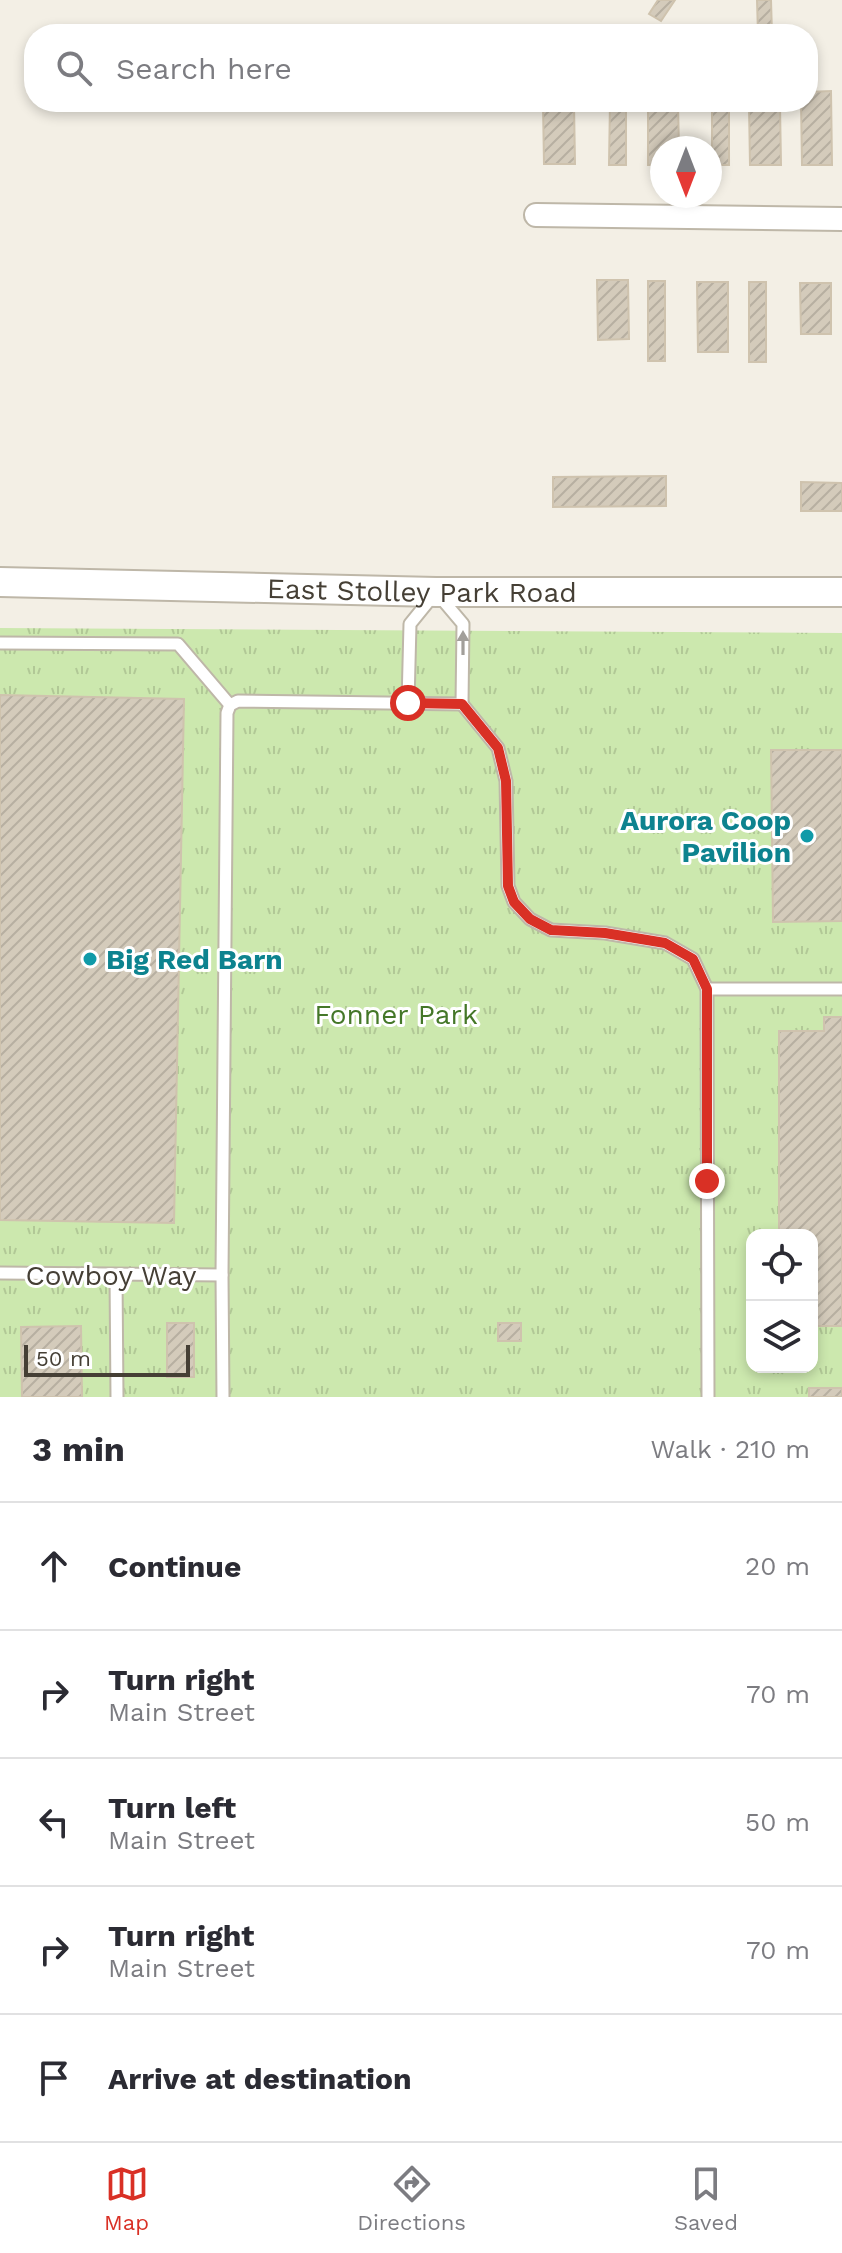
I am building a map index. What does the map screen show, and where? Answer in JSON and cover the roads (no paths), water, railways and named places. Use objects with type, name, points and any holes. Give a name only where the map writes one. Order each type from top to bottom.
[{"type":"street","points":[[536,215],[842,219]]},
{"type":"street","name":"East Stolley Park Road","points":[[0,582],[436,592],[842,592]]},
{"type":"lane","points":[[408,703],[410,624],[436,592],[463,624],[462,704],[498,748],[506,781],[508,886],[514,902],[530,919],[551,930],[605,933],[665,943],[693,959],[707,989],[708,1397]]},
{"type":"lane","points":[[0,643],[178,644],[230,705]]},
{"type":"lane","points":[[223,1397],[227,713],[230,705],[238,701],[462,704]]},
{"type":"lane","points":[[707,989],[842,989]]},
{"type":"lane","name":"Cowboy Way","points":[[0,1273],[222,1275]]},
{"type":"lane","points":[[116,1275],[117,1397]]},
{"type":"place","name":"Aurora Coop Pavilion","points":[[807,836]]},
{"type":"place","name":"Big Red Barn","points":[[90,959]]},
{"type":"park label","name":"Fonner Park","points":[[396,1014]]}]
